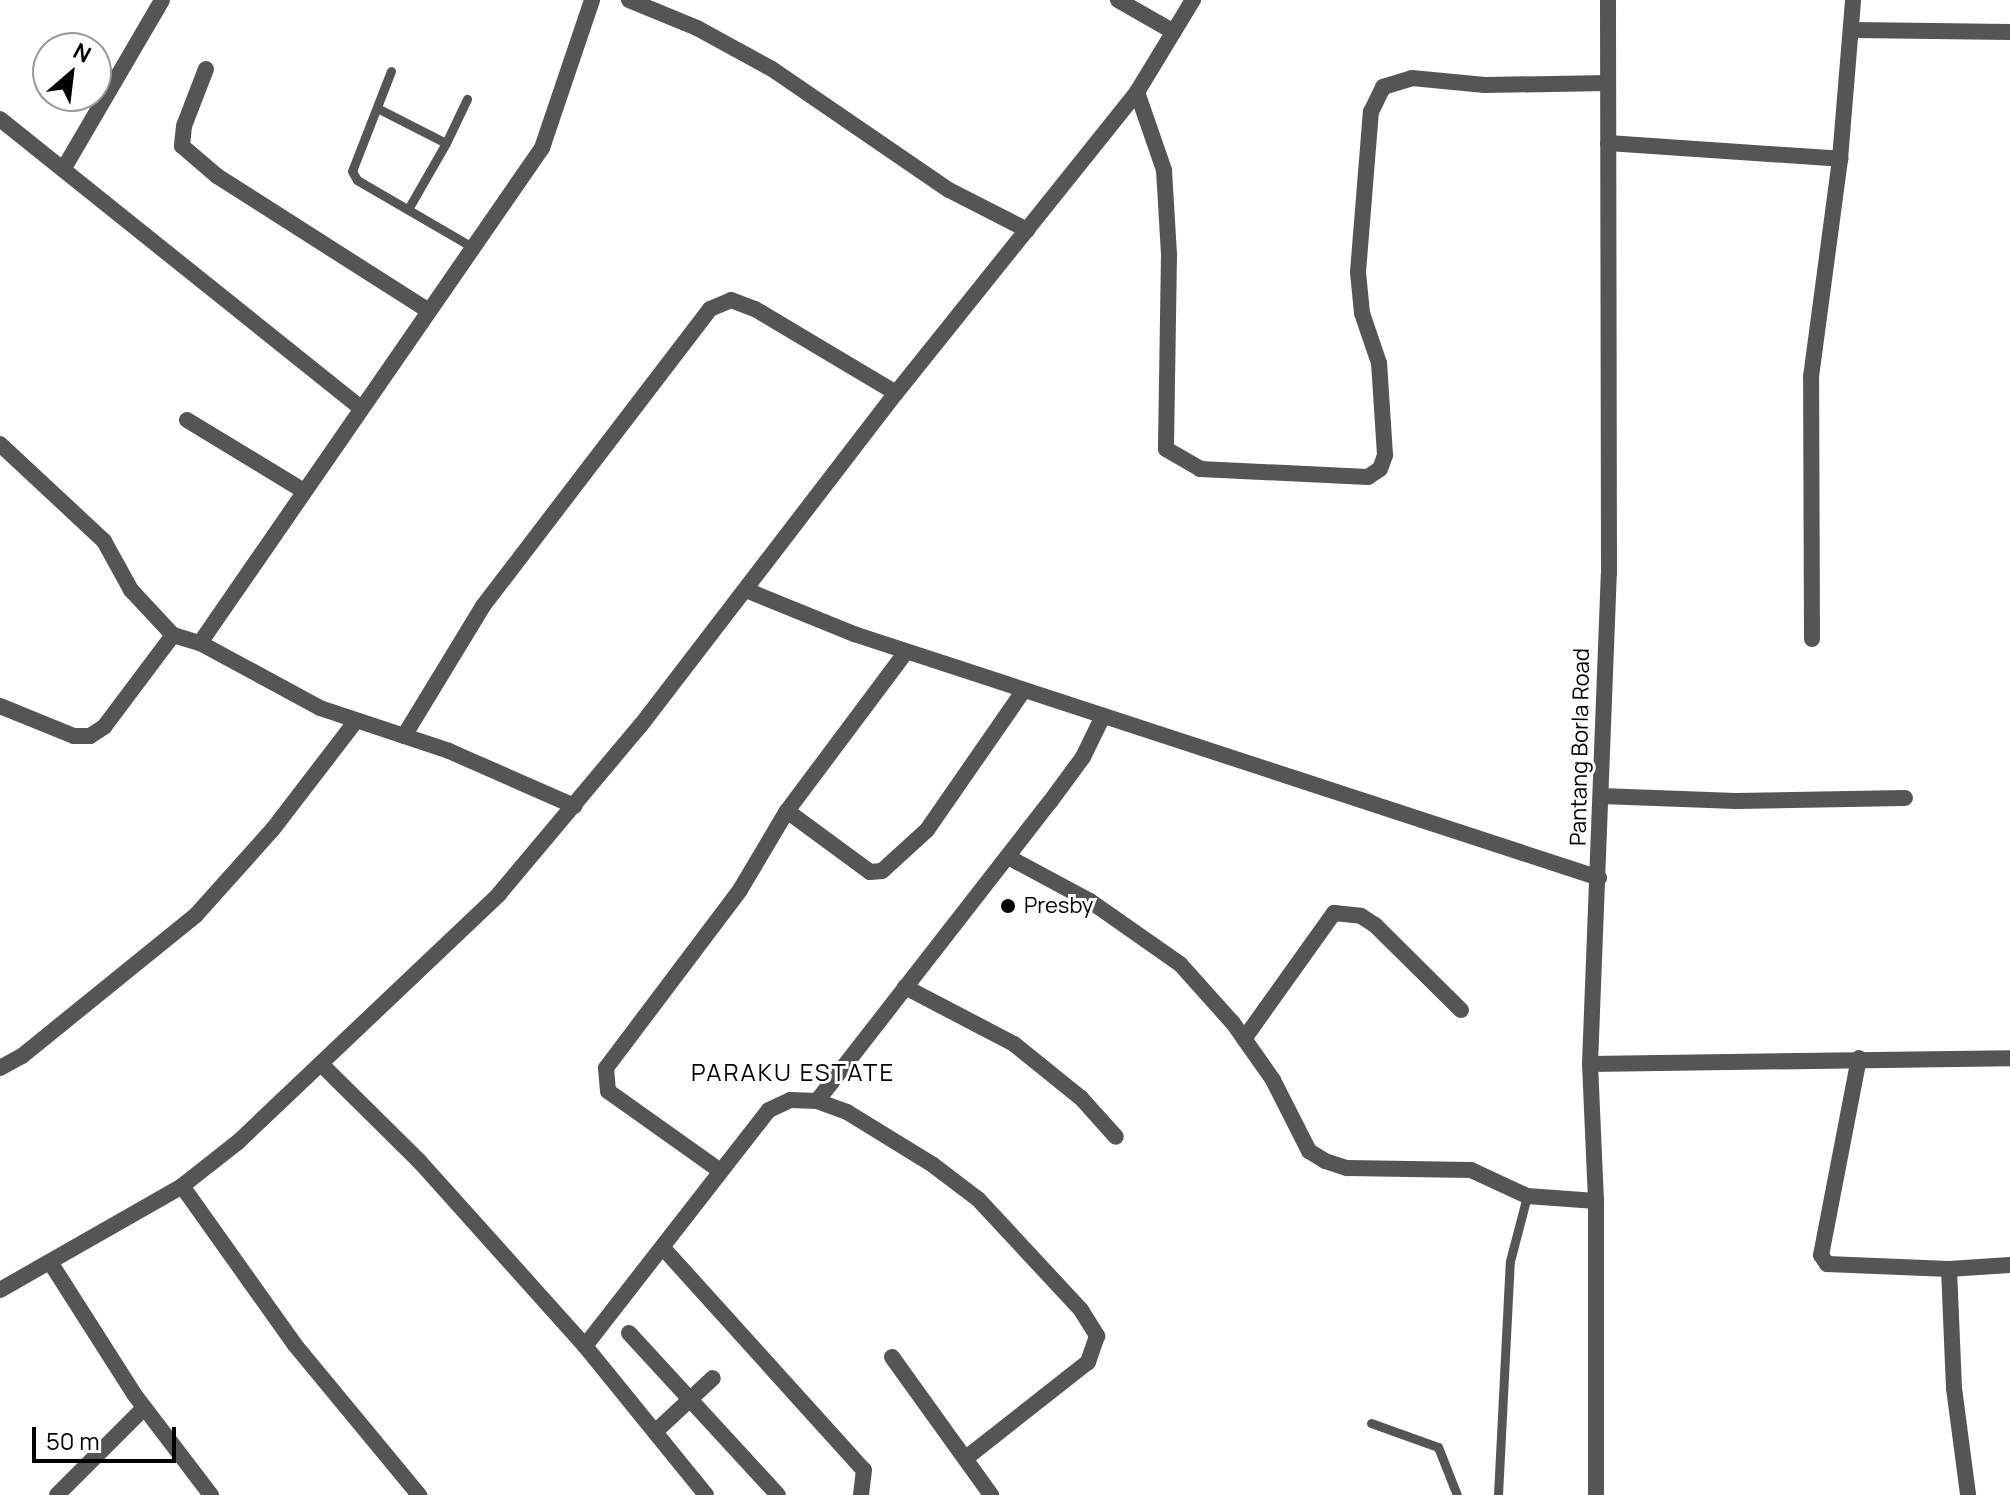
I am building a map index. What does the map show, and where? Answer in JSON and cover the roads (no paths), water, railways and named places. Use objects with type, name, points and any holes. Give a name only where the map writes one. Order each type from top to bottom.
[{"type":"street","points":[[64,168],[162,0]]},
{"type":"street","points":[[200,643],[427,310],[474,248],[542,148],[592,0]]},
{"type":"street","points":[[629,0],[697,28],[772,69],[949,190],[1027,230]]},
{"type":"street","points":[[1118,0],[1174,32]]},
{"type":"street","points":[[0,1290],[182,1186],[321,1064],[499,894],[574,806],[746,590],[896,393],[1137,92],[1193,0]]},
{"type":"street","name":"Pantang Borla Road","points":[[1596,1495],[1596,1201],[1590,1064],[1609,573],[1608,0]]},
{"type":"street","points":[[1812,639],[1811,377],[1840,159],[1854,30],[1853,0]]},
{"type":"street","points":[[1854,30],[2010,32]]},
{"type":"street","points":[[206,69],[184,126],[182,146],[217,176],[427,310]]},
{"type":"street","points":[[1137,92],[1164,170],[1169,254],[1166,449],[1200,469],[1368,477],[1385,455],[1379,363],[1362,313],[1358,272],[1371,112],[1383,87],[1412,78],[1485,85],[1608,83]]},
{"type":"street","points":[[0,119],[361,408]]},
{"type":"street","points":[[1608,143],[1840,159]]},
{"type":"street","points":[[404,736],[483,606],[710,309],[731,300],[755,309],[896,393]]},
{"type":"street","points":[[187,420],[304,491]]},
{"type":"street","points":[[0,444],[104,541],[131,590],[173,635],[200,643],[355,722],[404,736],[574,806]]},
{"type":"street","points":[[746,590],[906,652],[1599,878]]},
{"type":"street","points":[[0,706],[74,736],[90,736],[104,727],[173,635]]},
{"type":"street","points":[[719,1170],[608,1091],[603,1081],[606,1068],[740,890],[787,811],[906,652]]},
{"type":"street","points":[[787,811],[870,872],[882,871],[927,830],[1024,690]]},
{"type":"street","points":[[817,1101],[1083,757],[1103,716]]},
{"type":"street","points":[[0,1068],[22,1056],[196,915],[273,829],[355,722]]},
{"type":"street","points":[[1601,796],[1736,801],[1905,798]]},
{"type":"street","points":[[1008,857],[1090,901],[1180,964],[1244,1039],[1273,1080],[1309,1151],[1325,1161],[1347,1168],[1471,1170],[1527,1196],[1596,1201]]},
{"type":"street","points":[[1244,1039],[1334,913],[1361,916],[1375,925],[1461,1010]]},
{"type":"street","points":[[905,987],[1014,1044],[1081,1098],[1116,1137]]},
{"type":"street","points":[[1859,1058],[1821,1255],[1838,1267],[1949,1269],[2010,1265]]},
{"type":"street","points":[[1590,1064],[2010,1058]]},
{"type":"street","points":[[321,1064],[420,1162],[585,1346],[706,1495]]},
{"type":"street","points":[[585,1346],[664,1249],[719,1170],[777,1104],[817,1101],[847,1112],[978,1199],[1081,1310],[1097,1336],[1088,1362],[966,1458]]},
{"type":"street","points":[[182,1186],[295,1345],[419,1495]]},
{"type":"street","points":[[664,1249],[864,1470],[861,1495]]},
{"type":"street","points":[[50,1262],[144,1408],[211,1495]]},
{"type":"street","points":[[1949,1269],[1954,1388],[1968,1495]]},
{"type":"street","points":[[629,1333],[778,1495]]},
{"type":"street","points":[[892,1357],[991,1495]]},
{"type":"street","points":[[655,1432],[713,1378]]},
{"type":"street","points":[[57,1495],[144,1408]]},
{"type":"lane","points":[[391,71],[379,109],[352,171],[357,180],[474,248]]},
{"type":"lane","points":[[408,209],[467,99]]},
{"type":"lane","points":[[379,109],[446,143]]},
{"type":"lane","points":[[1498,1495],[1510,1261],[1527,1196]]},
{"type":"lane","points":[[1371,1423],[1438,1447],[1457,1495]]},
{"type":"place","name":"Presby","points":[[1008,906]]},
{"type":"district","name":"PARAKU ESTATE","points":[[793,1072]]}]
